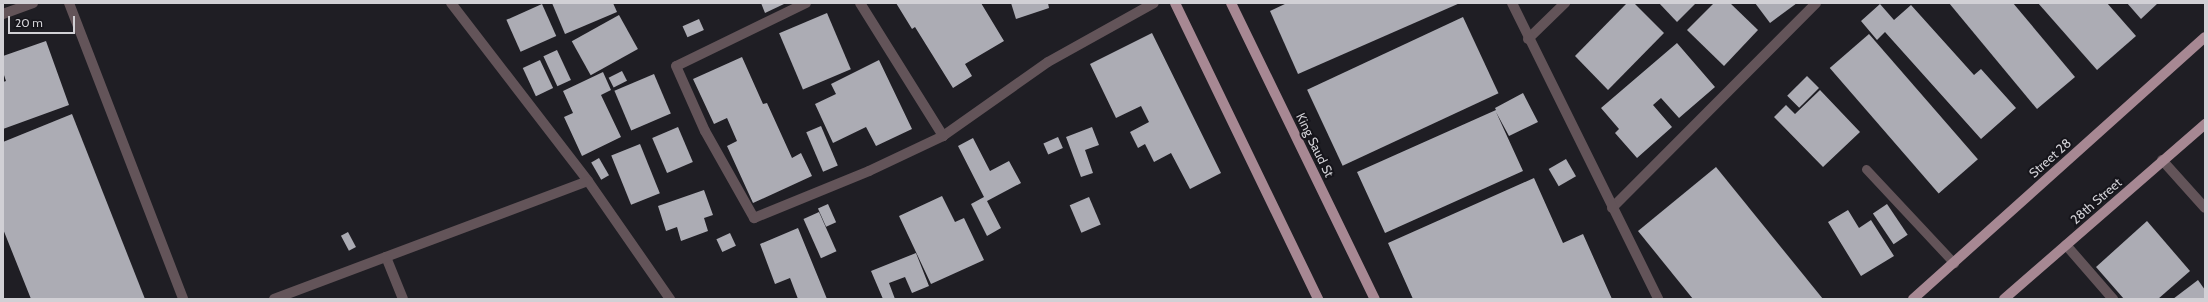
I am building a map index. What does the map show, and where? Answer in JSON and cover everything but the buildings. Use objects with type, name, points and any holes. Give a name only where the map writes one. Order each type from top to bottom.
[{"type":"main road","points":[[1175,3],[1318,299]]},
{"type":"main road","name":"King Saud St","points":[[1231,3],[1375,299]]},
{"type":"main road","name":"Street 28","points":[[1913,299],[2205,37]]},
{"type":"main road","name":"28th Street","points":[[2004,299],[2205,124]]},
{"type":"street","points":[[3,14],[33,3]]},
{"type":"street","points":[[69,3],[183,299]]},
{"type":"street","points":[[451,3],[588,181],[670,299]]},
{"type":"street","points":[[806,3],[676,66],[705,131],[754,218],[869,171],[942,136],[1048,62],[1154,3]]},
{"type":"street","points":[[860,3],[942,136]]},
{"type":"street","points":[[1512,3],[1528,39],[1658,299]]},
{"type":"street","points":[[1528,39],[1565,3]]},
{"type":"street","points":[[1612,208],[1816,3]]},
{"type":"street","points":[[2162,160],[2205,208]]},
{"type":"street","points":[[274,299],[588,181]]},
{"type":"street","points":[[2066,245],[2113,299]]},
{"type":"street","points":[[386,257],[403,299]]},
{"type":"lane","points":[[1866,169],[1954,263]]}]
